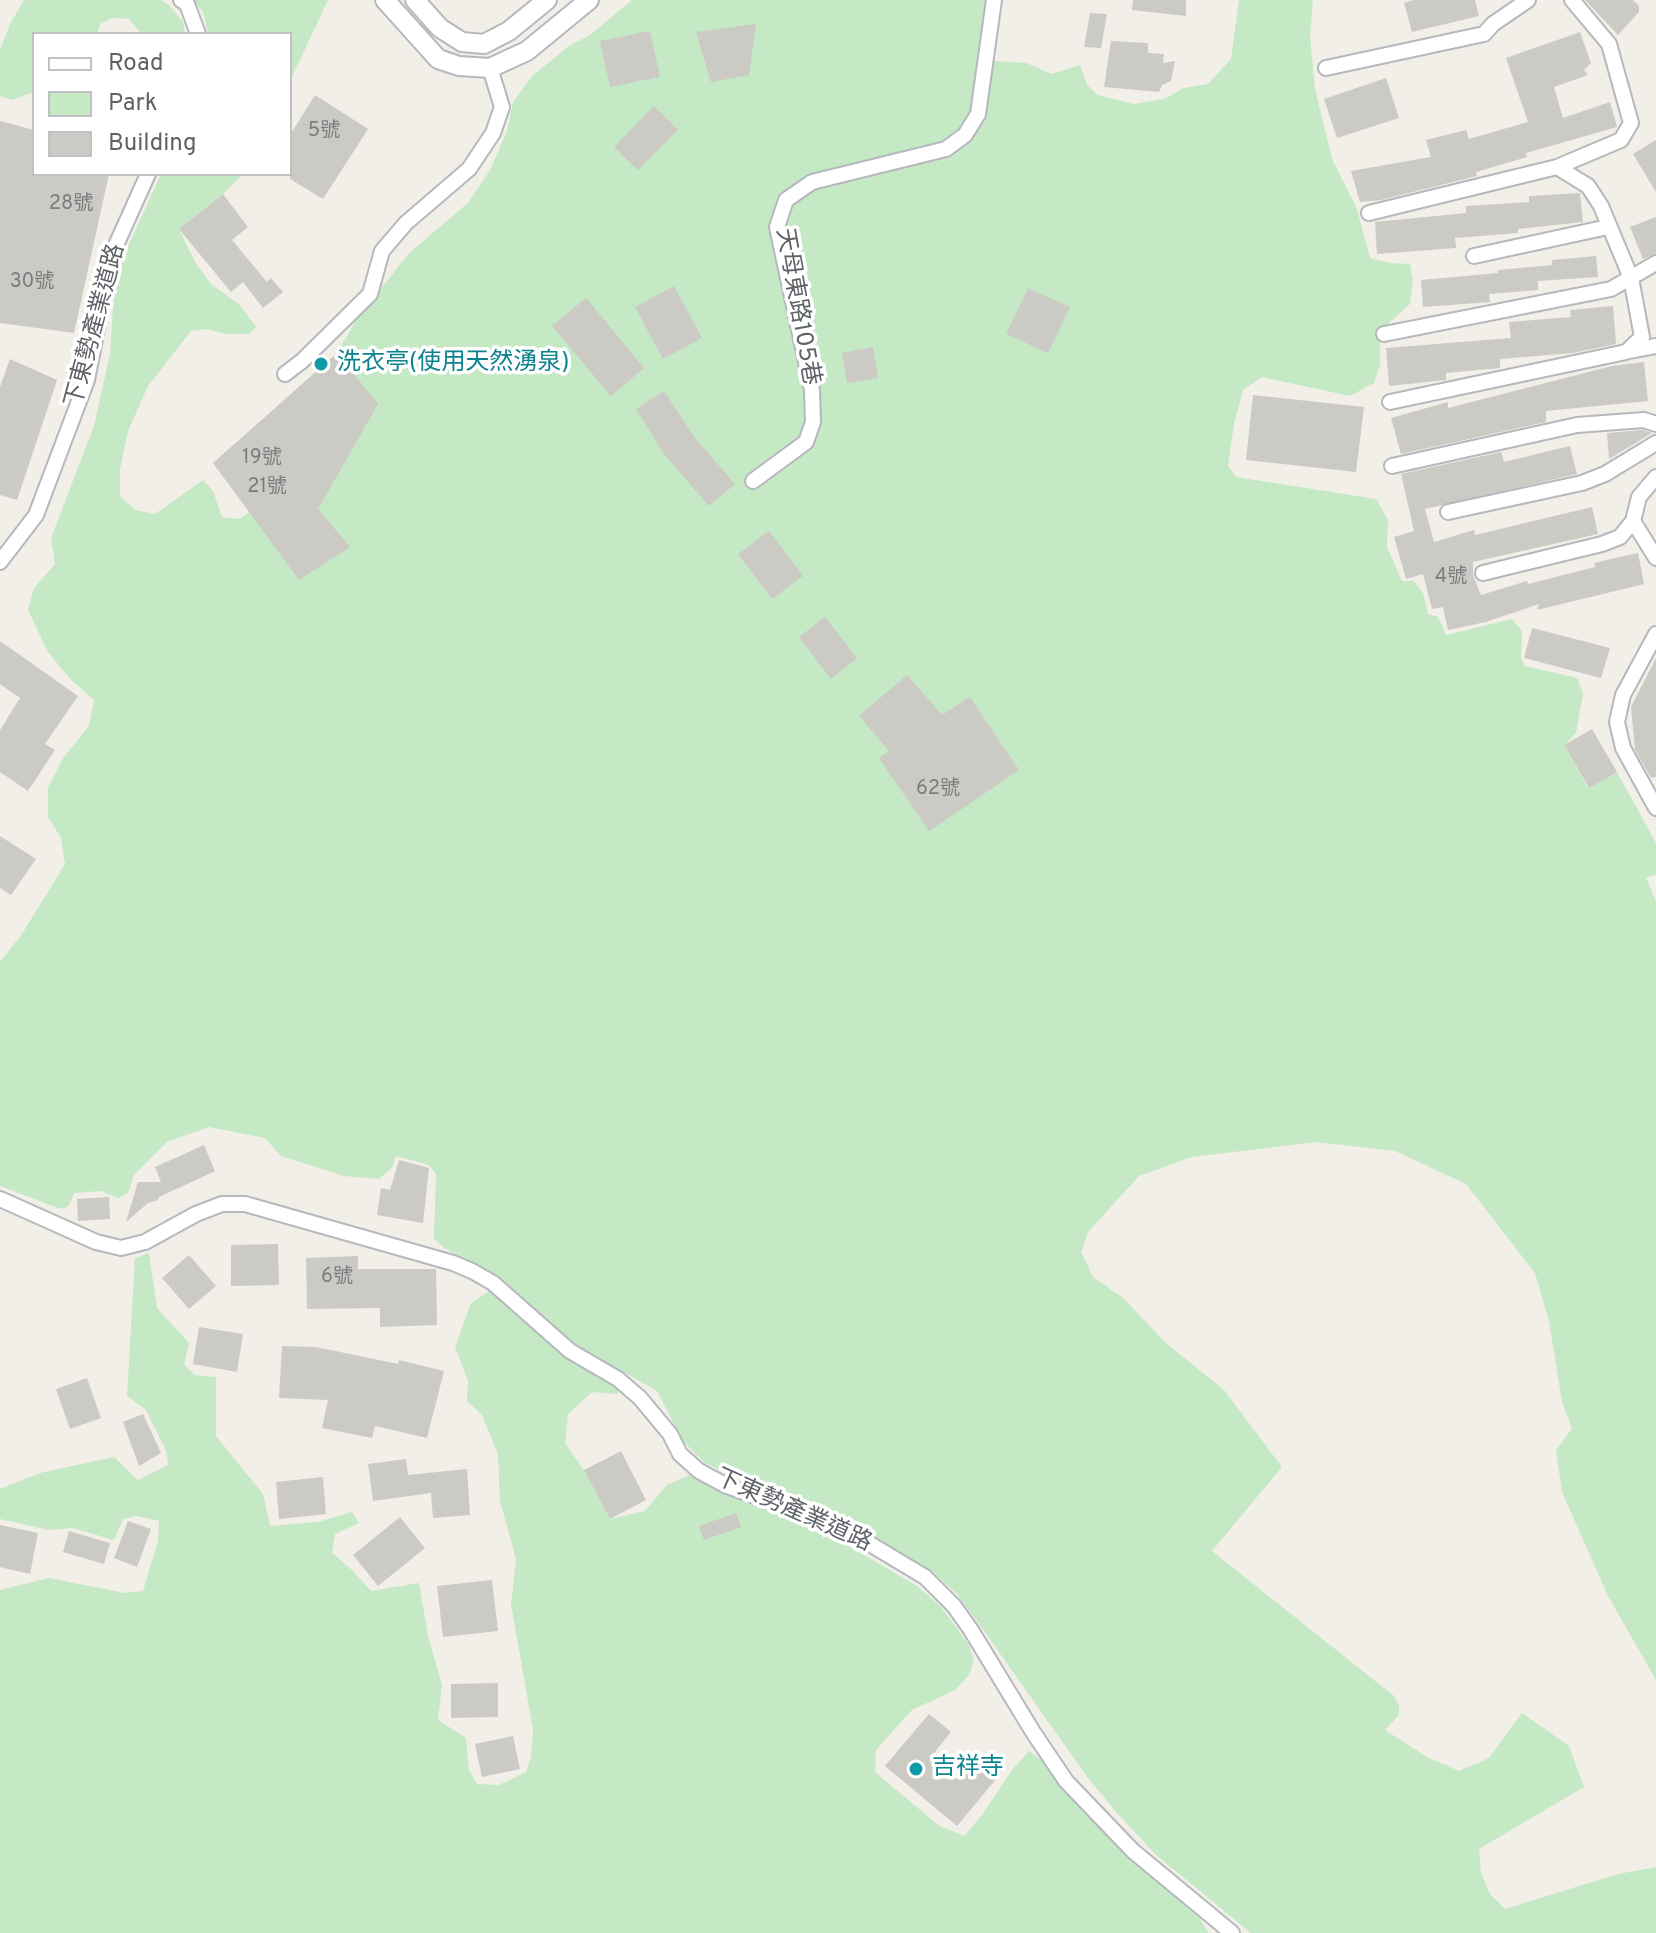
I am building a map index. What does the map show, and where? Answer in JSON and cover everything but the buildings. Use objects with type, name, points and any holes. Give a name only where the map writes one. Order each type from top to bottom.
[{"type":"street","points":[[181,0],[187,4],[197,32]]},
{"type":"street","points":[[385,0],[438,59],[459,66],[490,68],[527,51],[589,0]]},
{"type":"street","points":[[415,0],[440,28],[462,42],[484,44],[509,31],[547,0]]},
{"type":"street","name":"天母東路105巷","points":[[753,481],[806,442],[813,422],[812,390],[777,227],[786,200],[812,182],[946,149],[965,135],[978,114],[994,0]]},
{"type":"street","points":[[1326,68],[1484,34],[1493,24],[1528,0]]},
{"type":"street","points":[[1369,213],[1557,167],[1621,140],[1631,123],[1609,44],[1572,0]]},
{"type":"street","points":[[285,374],[370,294],[382,251],[406,223],[469,169],[493,133],[502,107],[490,68]]},
{"type":"street","points":[[1557,167],[1588,186],[1601,206],[1631,278],[1642,337],[1626,352]]},
{"type":"street","name":"下東勢產業道路","points":[[0,562],[36,515],[87,380],[112,254],[147,176]]},
{"type":"street","points":[[1474,256],[1608,227]]},
{"type":"street","points":[[1384,334],[1611,289],[1656,263]]},
{"type":"street","points":[[1390,402],[1656,346]]},
{"type":"street","points":[[1392,466],[1577,425],[1644,420],[1656,424]]},
{"type":"street","points":[[1448,512],[1582,483],[1605,474],[1656,443]]},
{"type":"street","points":[[1483,573],[1620,537],[1633,521],[1639,497],[1656,477]]},
{"type":"street","points":[[1633,521],[1656,558]]},
{"type":"street","points":[[1656,634],[1623,695],[1617,722],[1623,748],[1656,808]]},
{"type":"street","name":"下東勢產業道路","points":[[0,1199],[96,1242],[121,1248],[145,1242],[196,1214],[222,1204],[245,1204],[453,1263],[493,1283],[570,1351],[618,1379],[640,1398],[670,1434],[680,1454],[699,1471],[727,1486],[860,1538],[925,1577],[954,1606],[1066,1781],[1133,1851],[1232,1933]]},
{"type":"green space","points":[[24,0],[161,0],[183,22],[185,32],[140,32],[129,19],[113,18],[100,24],[98,32],[32,32],[32,93],[11,100],[0,96],[0,50]]},
{"type":"green space","points":[[192,0],[328,0],[292,77],[292,32],[208,32],[203,11]]},
{"type":"green space","points":[[632,0],[987,0],[979,43],[980,60],[1026,63],[1052,74],[1080,65],[1087,85],[1098,95],[1134,104],[1164,99],[1184,88],[1208,84],[1231,59],[1239,0],[1313,0],[1310,36],[1315,89],[1332,159],[1357,209],[1370,258],[1410,264],[1413,281],[1410,304],[1389,323],[1380,342],[1380,365],[1374,383],[1350,396],[1262,377],[1243,390],[1228,466],[1236,477],[1376,499],[1388,520],[1387,547],[1402,581],[1414,581],[1423,593],[1428,614],[1438,617],[1446,635],[1512,619],[1522,631],[1521,658],[1525,666],[1577,678],[1583,693],[1576,733],[1564,745],[1588,788],[1617,772],[1656,843],[1656,874],[1646,878],[1656,901],[1656,1680],[1608,1596],[1562,1492],[1556,1451],[1572,1428],[1562,1402],[1549,1321],[1535,1273],[1466,1184],[1395,1151],[1316,1142],[1192,1157],[1139,1176],[1088,1232],[1081,1252],[1093,1277],[1123,1298],[1166,1343],[1224,1390],[1282,1467],[1212,1551],[1394,1696],[1399,1715],[1385,1730],[1427,1757],[1459,1771],[1489,1758],[1522,1713],[1569,1746],[1584,1787],[1479,1849],[1481,1873],[1490,1894],[1505,1909],[1618,1874],[1656,1867],[1656,1933],[1251,1933],[1156,1855],[1117,1813],[1088,1778],[956,1593],[933,1572],[836,1520],[705,1463],[683,1441],[657,1391],[571,1342],[499,1280],[443,1247],[434,1238],[436,1174],[429,1165],[396,1156],[392,1168],[379,1179],[344,1176],[281,1156],[265,1138],[209,1127],[167,1142],[134,1175],[128,1193],[118,1198],[101,1191],[74,1193],[69,1205],[58,1208],[0,1186],[0,962],[22,934],[65,864],[61,838],[48,817],[48,787],[64,757],[89,726],[94,700],[71,680],[48,652],[28,610],[34,588],[55,564],[51,538],[94,426],[110,354],[115,275],[160,176],[241,176],[179,229],[195,262],[211,284],[240,305],[256,327],[250,334],[225,334],[207,329],[191,331],[148,386],[128,431],[120,469],[120,496],[135,510],[155,514],[203,480],[213,491],[222,517],[239,519],[250,512],[318,509],[337,353],[356,320],[409,253],[468,203],[490,170],[507,131],[513,102],[532,76],[569,46],[590,35]]},
{"type":"green space","points":[[149,1253],[157,1308],[189,1343],[184,1365],[195,1375],[216,1377],[216,1436],[263,1494],[270,1526],[318,1522],[352,1512],[359,1523],[335,1534],[332,1553],[371,1591],[419,1583],[428,1636],[442,1685],[438,1720],[466,1738],[469,1770],[477,1784],[499,1785],[526,1772],[531,1757],[533,1730],[511,1604],[516,1559],[500,1501],[498,1454],[482,1415],[467,1401],[468,1381],[455,1347],[471,1303],[489,1291],[501,1294],[620,1385],[617,1394],[592,1392],[568,1414],[565,1443],[584,1470],[610,1519],[645,1511],[667,1485],[692,1474],[813,1525],[917,1586],[941,1607],[969,1645],[974,1661],[969,1675],[955,1690],[912,1710],[876,1750],[875,1772],[938,1825],[964,1836],[1029,1751],[1047,1764],[1088,1815],[1200,1919],[1209,1933],[0,1933],[0,1590],[49,1578],[125,1593],[143,1591],[158,1541],[159,1521],[136,1516],[123,1519],[114,1540],[72,1528],[49,1530],[0,1519],[0,1489],[40,1473],[114,1457],[138,1480],[168,1465],[166,1450],[146,1410],[127,1396],[135,1258]]},
{"type":"place","name":"洗衣亭(使用天然湧泉)","points":[[321,364]]},
{"type":"place","name":"吉祥寺","points":[[916,1769]]}]
